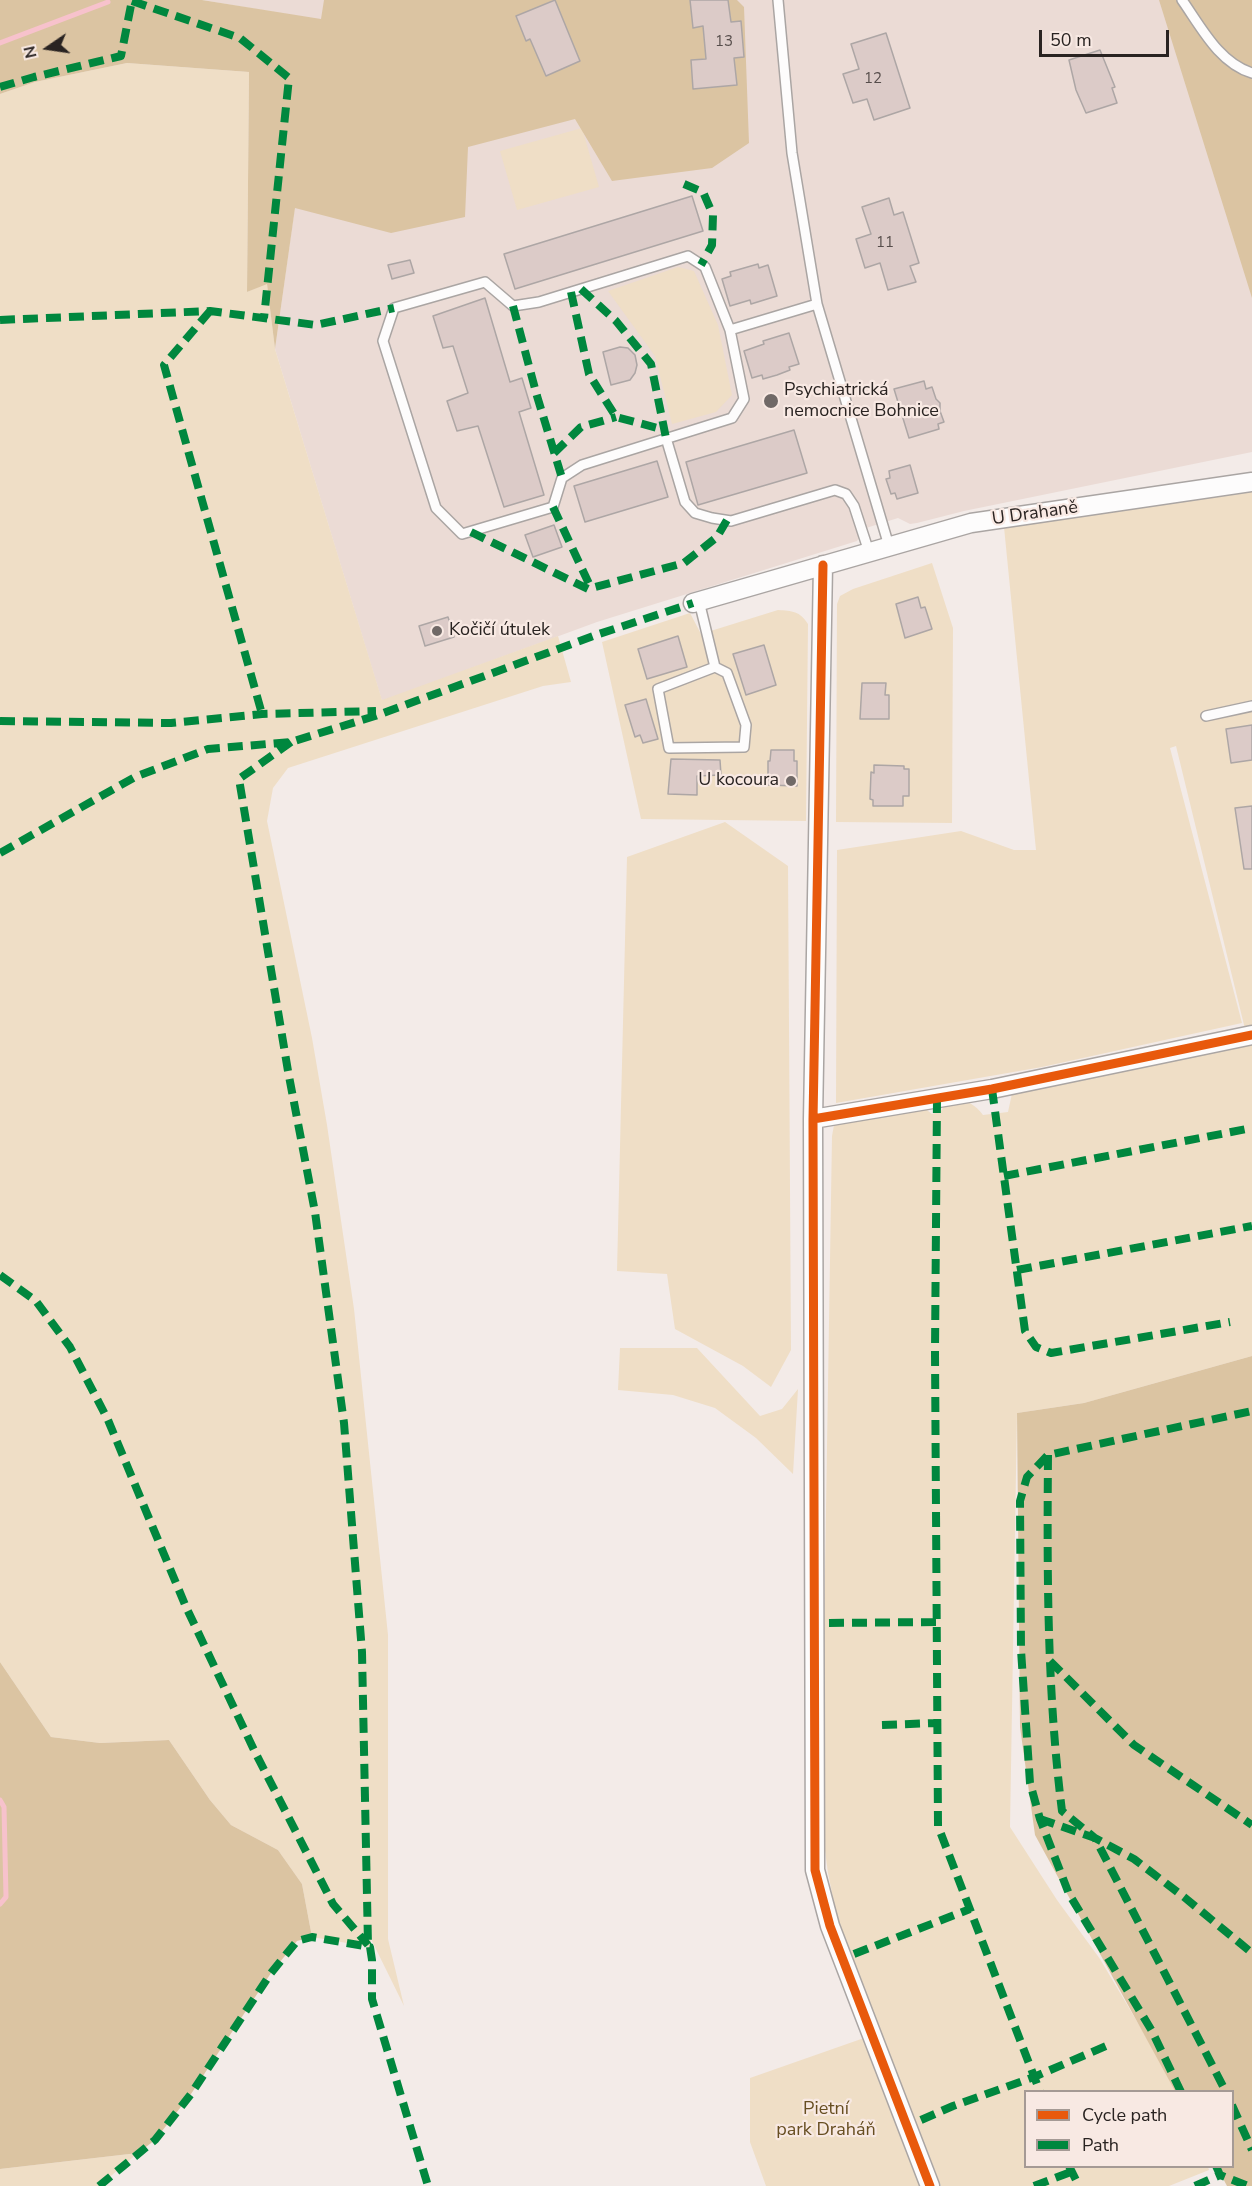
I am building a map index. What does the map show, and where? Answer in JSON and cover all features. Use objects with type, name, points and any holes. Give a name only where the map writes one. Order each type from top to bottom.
[{"type":"street","name":"U Drahaně","points":[[696,602],[971,523],[1252,482]]},
{"type":"street","points":[[823,565],[813,1119],[815,1870],[830,1926],[930,2186]]},
{"type":"street","points":[[813,1119],[992,1089],[1252,1035]]},
{"type":"lane","points":[[777,0],[792,153],[817,304],[888,546]]},
{"type":"lane","points":[[1182,0],[1212,42],[1230,62],[1252,73]]},
{"type":"lane","points":[[688,256],[705,267],[730,330],[744,399],[732,418],[666,438],[582,465],[562,478],[553,507],[462,534],[436,508],[383,341],[393,308],[484,282],[513,306],[540,302],[688,256]]},
{"type":"lane","points":[[730,330],[817,304]]},
{"type":"lane","points":[[666,438],[685,502],[695,513],[731,521],[835,490],[846,494],[854,506],[869,552]]},
{"type":"lane","points":[[696,602],[715,667],[727,673],[746,725],[744,747],[669,748],[658,689],[715,667]]},
{"type":"lane","points":[[1206,716],[1252,706]]},
{"type":"shaded area","points":[[0,0],[202,0],[321,19],[324,0],[554,0],[516,17],[526,40],[539,35],[546,75],[580,61],[555,0],[691,0],[694,27],[703,26],[706,59],[691,60],[693,89],[737,85],[734,58],[741,21],[731,22],[728,0],[737,0],[744,7],[749,143],[712,168],[612,181],[575,119],[468,147],[465,217],[391,233],[295,208],[275,349],[267,284],[247,292],[249,72],[127,63],[35,82],[0,94]]},
{"type":"shaded area","name":"Psychiatrická nemocnice Bohnice","points":[[202,0],[1252,0],[1252,452],[964,511],[917,523],[910,524],[898,518],[866,528],[857,541],[597,622],[382,701],[275,349],[321,20]]},
{"type":"shaded area","points":[[1159,0],[1252,0],[1252,298]]},
{"type":"shaded area","points":[[1252,1356],[1252,2186],[1227,2186],[1218,2168],[1234,2168],[1234,2090],[1174,2090],[1035,1835],[1020,1727],[1017,1413],[1084,1403]]},
{"type":"shaded area","points":[[0,1662],[51,1737],[100,1743],[169,1740],[210,1800],[231,1825],[278,1850],[302,1884],[312,1937],[297,1941],[271,1973],[191,2094],[155,2140],[138,2153],[0,2169]]},
{"type":"green space","points":[[127,63],[249,72],[247,292],[267,283],[275,349],[382,700],[558,636],[571,682],[543,686],[288,768],[273,788],[267,821],[312,1038],[354,1309],[388,1635],[388,1939],[404,2006],[371,1939],[370,1947],[312,1937],[302,1884],[278,1850],[231,1825],[210,1800],[169,1740],[100,1743],[51,1737],[0,1662],[0,94],[35,82]]},
{"type":"green space","points":[[582,128],[599,187],[517,210],[500,151]]},
{"type":"green space","points":[[678,267],[694,271],[718,325],[732,395],[716,412],[672,424],[655,356],[608,291]]},
{"type":"green space","points":[[1252,489],[1252,1027],[1245,1029],[1176,746],[1170,748],[1242,1023],[1042,1067],[836,1103],[837,850],[961,831],[1014,850],[1036,850],[1004,527]]},
{"type":"green space","points":[[932,563],[953,628],[952,823],[836,822],[837,604],[840,596],[853,589]]},
{"type":"green space","points":[[778,610],[795,612],[802,616],[808,624],[806,821],[641,819],[602,642],[690,613],[701,634]]},
{"type":"green space","points":[[725,822],[788,866],[791,1350],[771,1387],[743,1366],[675,1329],[667,1274],[617,1271],[627,857]]},
{"type":"green space","points":[[1252,1040],[1252,1356],[1084,1403],[1017,1413],[1010,1827],[1057,1900],[1100,1959],[1176,2090],[1024,2090],[1024,2168],[1208,2168],[1209,2170],[1169,2186],[941,2186],[839,1927],[828,1873],[821,1821],[834,1125],[923,1107],[932,1114],[941,1111],[947,1102],[953,1101],[971,1104],[983,1115],[1008,1112],[1013,1089]]},
{"type":"green space","points":[[620,1348],[697,1348],[760,1416],[782,1409],[798,1389],[793,1474],[756,1438],[715,1408],[673,1395],[618,1390]]},
{"type":"green space","name":"Pietní park Draháň","points":[[864,2038],[922,2186],[766,2186],[750,2142],[750,2078]]},
{"type":"green space","points":[[138,2153],[99,2186],[0,2186],[0,2169]]},
{"type":"building","points":[[555,0],[580,61],[546,76],[530,39],[526,41],[516,16]]},
{"type":"building","points":[[690,0],[728,0],[731,22],[741,21],[744,57],[734,58],[737,85],[693,89],[691,60],[706,59],[703,26],[693,28]]},
{"type":"building","points":[[886,33],[910,108],[874,120],[867,99],[853,103],[843,74],[859,69],[851,44]]},
{"type":"building","points":[[1100,50],[1115,87],[1112,88],[1117,103],[1086,113],[1076,90],[1069,60]]},
{"type":"building","points":[[692,196],[703,231],[515,289],[504,254]]},
{"type":"building","points":[[889,198],[894,215],[903,212],[919,263],[910,266],[916,282],[888,290],[880,263],[865,268],[856,239],[871,234],[862,207]]},
{"type":"building","points":[[410,260],[414,273],[392,279],[388,265]]},
{"type":"building","points":[[758,264],[759,268],[768,265],[777,296],[751,304],[750,300],[730,306],[722,279],[731,276],[730,272]]},
{"type":"building","points":[[485,298],[510,382],[522,378],[531,408],[519,412],[544,495],[504,507],[478,426],[457,431],[447,401],[468,393],[453,346],[443,348],[433,316]]},
{"type":"building","points":[[789,333],[799,364],[777,375],[763,379],[762,375],[752,378],[744,351],[764,344],[763,341]]},
{"type":"building","points":[[620,347],[628,348],[635,355],[637,365],[630,380],[611,385],[603,352]]},
{"type":"building","points":[[924,381],[926,389],[932,387],[940,403],[944,422],[938,424],[939,429],[909,438],[894,389]]},
{"type":"building","points":[[794,430],[807,473],[698,505],[686,462]]},
{"type":"building","points":[[657,461],[668,497],[585,522],[574,486]]},
{"type":"building","points":[[910,465],[918,493],[897,499],[895,493],[891,494],[886,479],[890,478],[889,471]]},
{"type":"building","points":[[554,525],[562,547],[533,557],[525,535]]},
{"type":"building","points":[[918,597],[921,608],[925,607],[932,629],[905,638],[896,604]]},
{"type":"building","name":"Kočičí útulek","points":[[448,617],[454,637],[425,646],[419,626]]},
{"type":"building","points":[[678,636],[687,667],[647,679],[638,649]]},
{"type":"building","points":[[764,645],[776,685],[746,695],[733,654]]},
{"type":"building","points":[[862,683],[886,683],[885,695],[889,695],[889,719],[860,719]]},
{"type":"building","points":[[646,699],[658,739],[643,743],[640,735],[635,737],[625,705]]},
{"type":"building","points":[[1252,725],[1252,760],[1231,763],[1226,729]]},
{"type":"building","points":[[771,750],[794,750],[794,761],[797,761],[797,786],[768,785],[768,761],[770,761]]},
{"type":"building","points":[[671,759],[720,760],[721,775],[697,776],[697,795],[668,794]]},
{"type":"building","points":[[874,765],[904,766],[904,769],[909,769],[909,796],[903,796],[903,806],[873,806],[873,800],[870,799],[871,772],[874,773]]},
{"type":"building","points":[[1252,806],[1252,869],[1244,869],[1235,808]]},
{"type":"waterway","points":[[0,43],[108,2]]},
{"type":"waterway","points":[[0,1800],[4,1807],[6,1897],[0,1904]]},
{"type":"marked path","points":[[0,87],[121,56],[132,0]]},
{"type":"marked path","points":[[132,1],[240,38],[289,78],[264,318]]},
{"type":"marked path","points":[[684,184],[703,192],[713,215],[712,245],[701,265]]},
{"type":"marked path","points":[[581,289],[616,321],[651,364],[666,438]]},
{"type":"marked path","points":[[571,292],[589,374],[616,417],[665,430]]},
{"type":"marked path","points":[[513,306],[562,478]]},
{"type":"marked path","points":[[0,320],[210,311],[316,325],[394,308]]},
{"type":"marked path","points":[[210,311],[164,365],[262,714]]},
{"type":"marked path","points":[[554,453],[581,427],[616,417]]},
{"type":"marked path","points":[[553,507],[591,588]]},
{"type":"marked path","points":[[471,532],[588,589],[684,563],[717,537],[727,520]]},
{"type":"marked path","points":[[0,853],[135,777],[208,749],[291,742],[375,716],[599,634],[693,603]]},
{"type":"marked path","points":[[0,721],[171,723],[262,714],[376,711]]},
{"type":"marked path","points":[[291,742],[239,779],[288,1071],[315,1212],[344,1423],[362,1652],[368,1945]]},
{"type":"marked path","points":[[992,1089],[1025,1331],[1036,1347],[1051,1353],[1230,1322]]},
{"type":"marked path","points":[[937,1098],[935,1352],[938,1826],[1039,2090]]},
{"type":"marked path","points":[[1004,1176],[1252,1128]]},
{"type":"marked path","points":[[1017,1270],[1252,1226]]},
{"type":"marked path","points":[[0,1275],[36,1301],[70,1347],[108,1420],[186,1607],[255,1752],[333,1904],[368,1945]]},
{"type":"marked path","points":[[1180,2090],[1152,2031],[1069,1894],[1040,1819],[1030,1783],[1021,1650],[1020,1501],[1027,1477],[1048,1455],[1252,1411]]},
{"type":"marked path","points":[[1048,1455],[1048,1589],[1051,1677],[1062,1811],[1095,1838],[1134,1859],[1252,1953]]},
{"type":"marked path","points":[[829,1623],[936,1622]]},
{"type":"marked path","points":[[1050,1661],[1134,1745],[1252,1825]]},
{"type":"marked path","points":[[882,1725],[937,1723]]},
{"type":"marked path","points":[[1040,1819],[1095,1838],[1225,2090]]},
{"type":"marked path","points":[[854,1954],[970,1909]]},
{"type":"marked path","points":[[99,2186],[155,2140],[191,2094],[271,1973],[297,1941],[312,1937],[370,1947],[372,1999],[428,2186]]},
{"type":"marked path","points":[[921,2120],[1034,2077],[1106,2046]]},
{"type":"marked path","points":[[1234,2110],[1252,2150]]},
{"type":"marked path","points":[[1070,2168],[1079,2186]]},
{"type":"marked path","points":[[1217,2168],[1220,2175],[1248,2186]]},
{"type":"marked path","points":[[1034,2186],[1071,2172]]},
{"type":"marked path","points":[[1195,2186],[1220,2175]]},
{"type":"cycle path","points":[[823,565],[813,1119],[815,1870],[830,1926],[930,2186]]},
{"type":"cycle path","points":[[813,1119],[992,1089],[1252,1035]]},
{"type":"place","name":"Psychiatrická nemocnice Bohnice","points":[[771,401]]},
{"type":"place","name":"Kočičí útulek","points":[[437,631]]},
{"type":"place","name":"U kocoura","points":[[791,781]]}]
